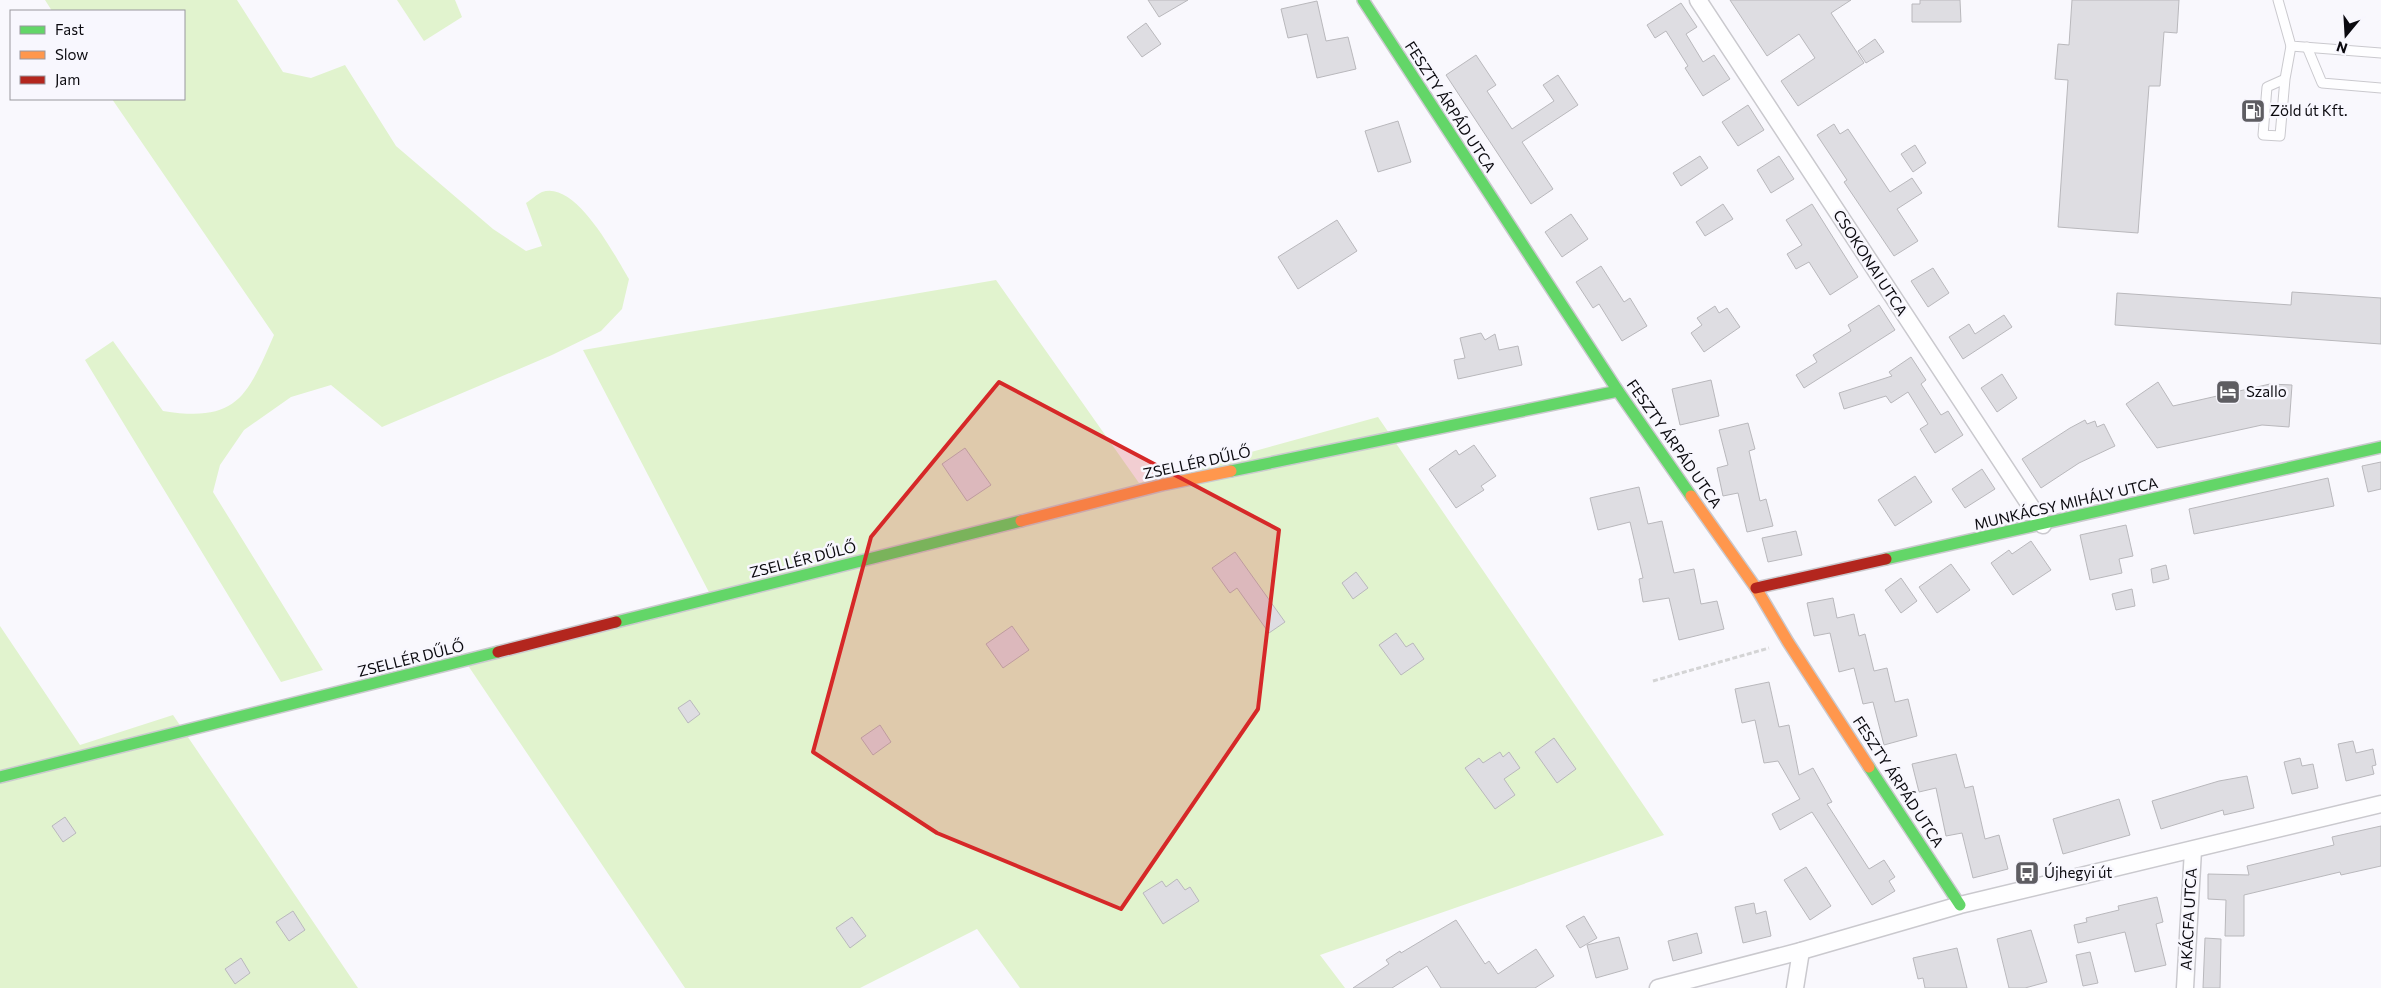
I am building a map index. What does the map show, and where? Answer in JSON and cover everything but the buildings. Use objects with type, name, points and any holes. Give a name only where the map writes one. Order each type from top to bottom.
[{"type":"street","name":"FESZTY ÁRPÁD UTCA","points":[[1362,0],[1618,391],[1756,588],[1788,642],[1960,905]]},
{"type":"street","name":"CSOKONAI UTCA","points":[[1698,0],[2043,525]]},
{"type":"street","name":"ZSELLÉR DŰLŐ","points":[[0,777],[1162,485],[1437,430],[1523,409],[1618,391]]},
{"type":"street","name":"MUNKÁCSY MIHÁLY UTCA","points":[[1756,588],[2043,525],[2381,447]]},
{"type":"street","points":[[1658,988],[1801,951],[1960,905],[2381,804]]},
{"type":"street","name":"AKÁCFA UTCA","points":[[2185,988],[2193,850]]},
{"type":"street","points":[[1795,988],[1801,951]]},
{"type":"lane","points":[[2278,0],[2290,46],[2280,136],[2263,135],[2267,87],[2285,80]]},
{"type":"lane","points":[[2290,46],[2381,53]]},
{"type":"lane","points":[[2307,47],[2322,83],[2381,88]]},
{"type":"path","points":[[1653,681],[1788,642]]},
{"type":"highlighted area","points":[[999,382],[1279,530],[1258,709],[1121,909],[937,833],[813,752],[871,537]]},
{"type":"green space","points":[[45,0],[237,0],[283,72],[311,78],[345,65],[396,146],[493,229],[526,251],[542,246],[526,203],[542,192],[555,191],[568,197],[593,222],[629,279],[622,309],[601,331],[552,355],[382,427],[331,385],[291,397],[244,430],[220,465],[213,492],[323,670],[281,682],[85,360],[113,341],[163,411],[188,414],[208,413],[224,409],[236,401],[247,389],[265,357],[274,335],[113,100],[185,100],[185,10],[51,10]]},
{"type":"green space","points":[[397,0],[455,0],[462,17],[424,41]]},
{"type":"green space","points":[[996,280],[1139,483],[1378,417],[1664,835],[1320,955],[1345,988],[1020,988],[977,929],[860,988],[685,988],[467,664],[712,598],[583,350]]},
{"type":"green space","points":[[0,626],[80,745],[173,715],[358,988],[0,988]]},
{"type":"traffic: fast","points":[[1363,0],[1618,391],[1691,496]]},
{"type":"traffic: fast","points":[[1231,471],[1618,391]]},
{"type":"traffic: fast","points":[[1886,559],[2381,447]]},
{"type":"traffic: fast","points":[[616,622],[1021,521]]},
{"type":"traffic: fast","points":[[0,777],[498,652]]},
{"type":"traffic: fast","points":[[1869,767],[1960,905]]},
{"type":"traffic: slow","points":[[1021,521],[1162,485],[1231,471]]},
{"type":"traffic: slow","points":[[1691,496],[1756,588],[1788,642],[1869,767]]},
{"type":"traffic: jam","points":[[1756,588],[1886,559]]},
{"type":"traffic: jam","points":[[498,652],[616,622]]},
{"type":"place","name":"Zöld út Kft.","points":[[2253,111]]},
{"type":"place","name":"Szallo","points":[[2228,392]]},
{"type":"place","name":"Újhegyi út","points":[[2027,873]]}]
